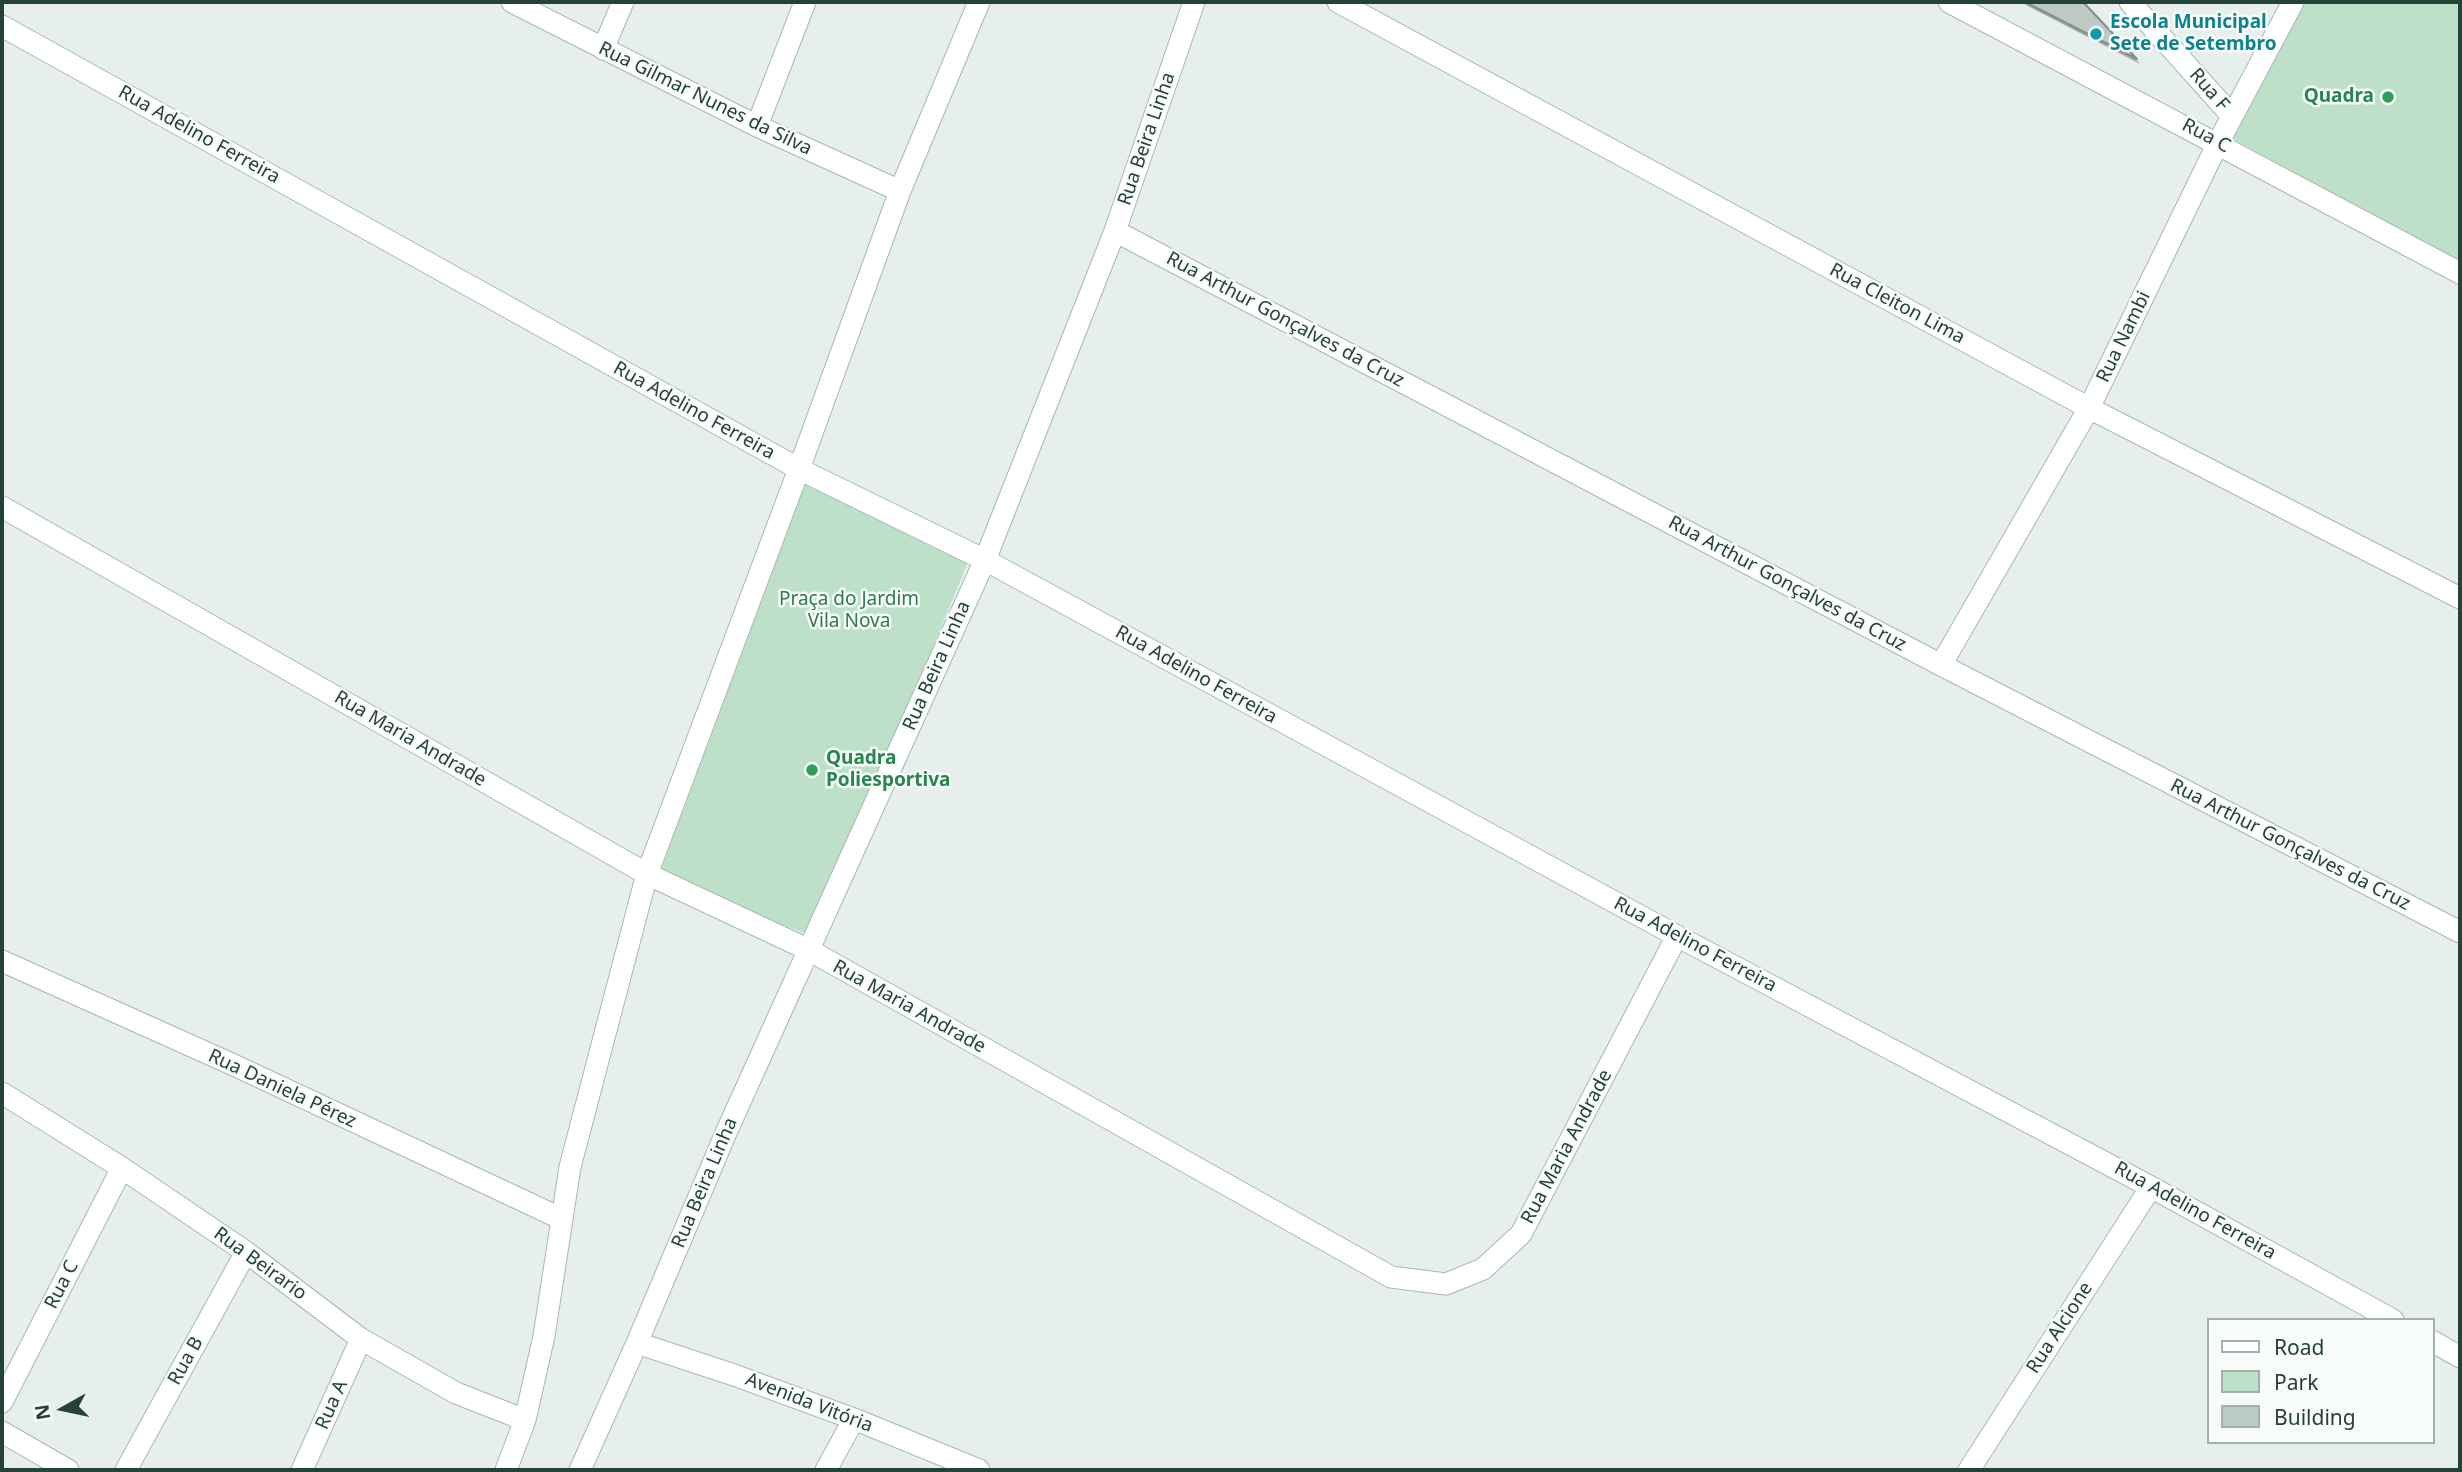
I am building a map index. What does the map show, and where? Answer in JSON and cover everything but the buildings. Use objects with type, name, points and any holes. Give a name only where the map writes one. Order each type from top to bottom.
[{"type":"street","name":"Rua Gilmar Nunes da Silva","points":[[512,2],[757,126],[900,191]]},
{"type":"street","points":[[603,49],[622,2]]},
{"type":"street","points":[[757,126],[805,2]]},
{"type":"street","points":[[506,1470],[524,1420],[544,1336],[570,1167],[647,874],[900,191],[979,2]]},
{"type":"street","name":"Rua Beira Linha","points":[[580,1470],[725,1135],[985,560],[1115,231],[1194,2]]},
{"type":"street","name":"Rua Cleiton Lima","points":[[1338,2],[2089,408],[2460,598]]},
{"type":"street","name":"Rua C","points":[[1950,2],[2460,273]]},
{"type":"street","name":"Rua F","points":[[2130,2],[2232,116]]},
{"type":"street","name":"Rua Nambi","points":[[1941,665],[2089,408],[2218,143],[2294,2]]},
{"type":"street","name":"Rua Adelino Ferreira","points":[[2,26],[799,469],[985,560],[1677,936],[2151,1187],[2389,1318]]},
{"type":"street","name":"Rua Arthur Gonçalves da Cruz","points":[[1115,231],[1941,665],[2460,932]]},
{"type":"street","name":"Rua Maria Andrade","points":[[2,507],[647,874],[809,950],[1391,1277],[1446,1284],[1483,1269],[1521,1234],[1677,936]]},
{"type":"street","name":"Rua Daniela Pérez","points":[[2,961],[236,1066],[562,1219]]},
{"type":"street","name":"Rua Beirario","points":[[2,1093],[122,1168],[246,1252],[361,1339],[456,1393],[524,1420]]},
{"type":"street","name":"Rua C","points":[[2,1402],[122,1168]]},
{"type":"street","name":"Rua Alcione","points":[[1969,1470],[2151,1187]]},
{"type":"street","name":"Rua B","points":[[126,1470],[246,1252]]},
{"type":"street","name":"Rua A","points":[[302,1470],[361,1339]]},
{"type":"street","points":[[2434,1342],[2460,1357]]},
{"type":"street","name":"Avenida Vitória","points":[[637,1343],[722,1370],[854,1419],[979,1470]]},
{"type":"street","points":[[826,1470],[854,1419]]},
{"type":"street","points":[[2,1432],[68,1470]]},
{"type":"green space","points":[[2304,2],[2460,2],[2460,263],[2233,139]]},
{"type":"green space","name":"Praça do Jardim Vila Nova","points":[[797,481],[969,560],[813,936],[738,909],[661,870]]},
{"type":"place","name":"Escola Municipal Sete de Setembro","points":[[2096,34]]},
{"type":"place","name":"Quadra","points":[[2388,97]]},
{"type":"place","name":"Quadra Poliesportiva","points":[[812,770]]}]
